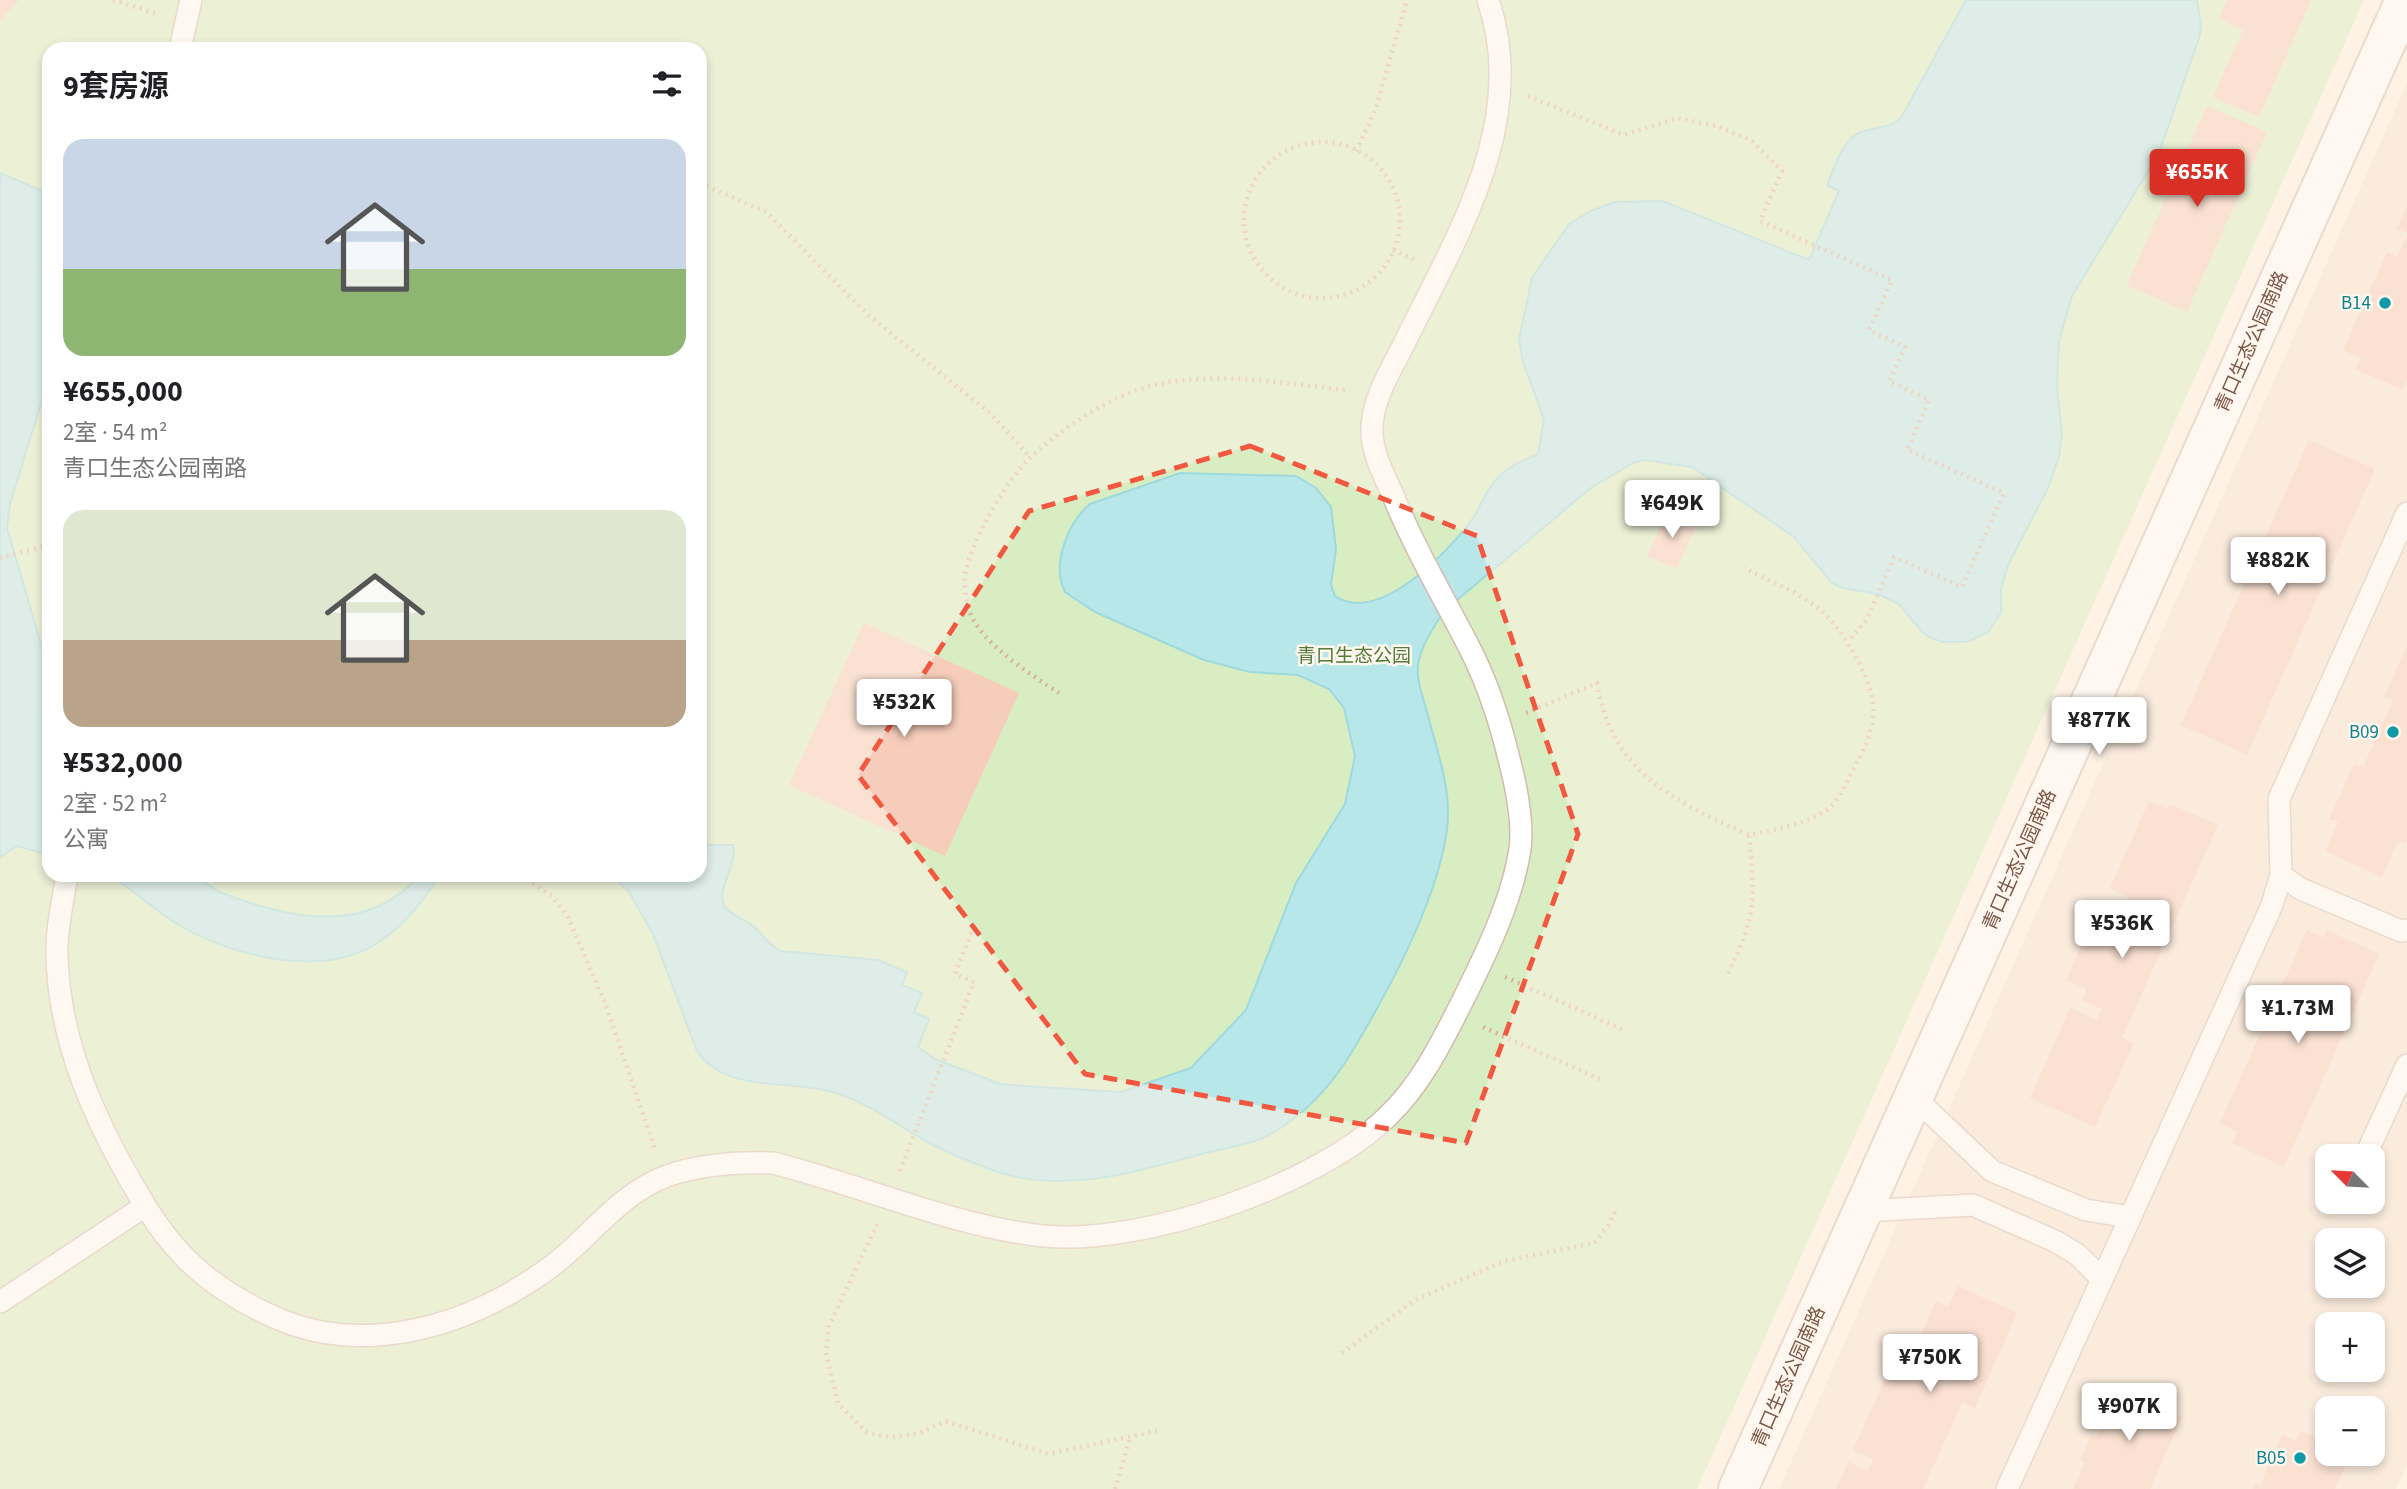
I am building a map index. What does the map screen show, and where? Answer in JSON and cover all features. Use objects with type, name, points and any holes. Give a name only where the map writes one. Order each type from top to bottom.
[{"type":"street","name":"青口生态公园南路","points":[[1738,1489],[2405,0]]},
{"type":"lane","points":[[182,42],[191,0]]},
{"type":"lane","points":[[65,882],[56,953],[64,1027],[80,1077],[115,1155],[157,1227],[206,1280],[249,1306],[293,1325],[325,1333],[369,1336],[434,1327],[503,1296],[553,1265],[608,1215],[665,1177],[719,1165],[773,1163],[986,1226],[1044,1236],[1084,1237],[1158,1224],[1240,1202],[1311,1171],[1369,1134],[1412,1091],[1455,1015],[1479,965],[1512,881],[1521,847],[1516,788],[1494,701],[1469,645],[1414,547],[1375,453],[1371,432],[1380,395],[1474,200],[1490,156],[1498,84],[1497,37],[1488,0]]},
{"type":"lane","points":[[2007,1489],[2272,905],[2281,875],[2279,799],[2407,513]]},
{"type":"lane","points":[[2281,875],[2301,889],[2401,931],[2407,930]]},
{"type":"lane","points":[[2371,1144],[2407,1065]]},
{"type":"lane","points":[[1914,1097],[1992,1171],[2086,1210],[2130,1217]]},
{"type":"lane","points":[[1863,1211],[1973,1205],[2067,1249],[2102,1279]]},
{"type":"lane","points":[[0,1302],[145,1206]]},
{"type":"path","points":[[113,0],[186,23]]},
{"type":"path","points":[[1356,151],[1376,111],[1407,0]]},
{"type":"path","points":[[1498,84],[1624,135],[1677,118],[1717,126],[1752,141],[1782,171],[1760,221],[1892,280],[1869,330],[1905,347],[1889,381],[1929,400],[1907,450],[2004,493],[1962,587],[1894,557],[1867,619],[1848,642]]},
{"type":"path","points":[[1325,142],[1356,151],[1381,168],[1399,206],[1396,245],[1387,263],[1366,284],[1339,296],[1320,298],[1282,288],[1260,267],[1247,240],[1246,210],[1255,180],[1267,165],[1284,152],[1304,144],[1325,142]]},
{"type":"path","points":[[707,186],[766,212],[868,315],[990,413],[1030,457]]},
{"type":"path","points":[[1059,694],[1009,657],[975,624],[965,586],[965,572],[974,547],[1007,488],[1030,457],[1083,418],[1130,392],[1157,384],[1272,381],[1380,395]]},
{"type":"path","points":[[0,558],[42,547]]},
{"type":"path","points":[[1500,725],[1597,682],[1606,722],[1619,744],[1657,789],[1692,809],[1749,835],[1803,823],[1828,810],[1846,784],[1868,742],[1874,709],[1872,689],[1848,642],[1810,601],[1744,568]]},
{"type":"path","points":[[1728,973],[1745,938],[1755,899],[1749,835]]},
{"type":"path","points":[[531,882],[552,896],[568,917],[605,1003],[665,1177]]},
{"type":"path","points":[[910,1146],[974,982],[955,974],[972,931]]},
{"type":"path","points":[[1479,965],[1626,1031]]},
{"type":"path","points":[[1455,1015],[1604,1081]]},
{"type":"path","points":[[890,1197],[829,1326],[826,1352],[838,1403],[866,1432],[892,1437],[920,1433],[945,1421],[1049,1454],[1160,1430]]},
{"type":"path","points":[[1342,1353],[1415,1300],[1504,1262],[1594,1243],[1608,1226],[1617,1208]]},
{"type":"path","points":[[1115,1489],[1130,1437]]},
{"type":"highlighted area","points":[[1250,446],[1477,536],[1578,834],[1466,1143],[1085,1074],[858,775],[1029,511]]},
{"type":"shaded area","points":[[2407,83],[2407,1464],[2396,1489],[1779,1489]]},
{"type":"green space","name":"青口生态公园","points":[[0,0],[2364,0],[1697,1489],[0,1489]]},
{"type":"water","points":[[1966,0],[2197,0],[2201,27],[2199,38],[2159,153],[2072,296],[2059,341],[2057,386],[2062,434],[2059,457],[2047,490],[2008,565],[2001,589],[2001,613],[1988,632],[1967,642],[1943,642],[1931,638],[1922,632],[1899,604],[1878,594],[1842,588],[1831,582],[1794,537],[1692,467],[1645,460],[1633,463],[1592,487],[1444,611],[1428,636],[1418,665],[1418,677],[1443,770],[1448,814],[1442,856],[1434,885],[1396,972],[1353,1050],[1317,1098],[1282,1127],[1246,1144],[1128,1173],[1076,1180],[1024,1178],[998,1172],[947,1152],[873,1109],[836,1093],[742,1080],[725,1074],[710,1065],[697,1051],[653,934],[629,892],[619,882],[707,882],[707,842],[709,845],[733,845],[733,861],[722,894],[726,908],[753,926],[777,949],[878,960],[907,972],[902,985],[922,993],[914,1012],[929,1019],[918,1047],[935,1059],[1000,1084],[1121,1092],[1191,1068],[1246,1010],[1296,883],[1345,804],[1355,756],[1344,708],[1329,689],[1298,675],[1250,672],[1204,660],[1095,612],[1065,592],[1061,581],[1061,557],[1069,533],[1082,512],[1090,504],[1180,473],[1296,476],[1316,488],[1331,507],[1336,549],[1331,585],[1335,596],[1352,602],[1371,601],[1390,594],[1428,567],[1460,535],[1498,477],[1538,454],[1544,419],[1523,362],[1519,339],[1532,278],[1569,224],[1614,202],[1663,201],[1809,260],[1839,191],[1827,185],[1843,148],[1859,133],[1886,126],[1901,118]]},
{"type":"water","points":[[0,173],[42,191],[42,400],[10,504],[7,528],[42,647],[42,853],[17,846],[0,857]]},
{"type":"water","points":[[120,882],[204,882],[218,891],[247,902],[299,915],[326,917],[351,915],[376,907],[399,895],[412,882],[436,882],[406,919],[379,942],[356,953],[331,960],[304,961],[276,959],[221,945],[174,922]]},
{"type":"building","points":[[0,0],[19,0],[0,21]]},
{"type":"building","points":[[2227,0],[2311,0],[2259,117],[2213,97],[2243,30],[2219,19]]},
{"type":"building","points":[[2207,106],[2267,132],[2187,312],[2127,285]]},
{"type":"building","points":[[2407,206],[2407,233],[2397,229]]},
{"type":"building","name":"B14","points":[[2407,236],[2407,381],[2403,390],[2355,369],[2361,358],[2343,350],[2387,252],[2397,257]]},
{"type":"building","points":[[2309,440],[2375,469],[2247,755],[2181,725]]},
{"type":"building","points":[[1667,511],[1697,524],[1677,569],[1647,556]]},
{"type":"building","points":[[864,623],[1019,693],[945,856],[789,785]]},
{"type":"building","name":"B09","points":[[2407,646],[2407,840],[2405,844],[2398,841],[2382,877],[2325,851],[2338,822],[2329,819],[2354,764],[2363,767],[2393,700],[2384,697]]},
{"type":"building","points":[[2149,801],[2167,809],[2170,804],[2218,825],[2122,1038],[2134,1043],[2095,1127],[2030,1098],[2070,1008],[2097,1020],[2102,1009],[2082,1000],[2087,989],[2066,980],[2102,900],[2122,909],[2128,897],[2110,888]]},
{"type":"building","points":[[2307,930],[2324,938],[2327,930],[2379,954],[2284,1167],[2232,1143],[2237,1131],[2220,1123]]},
{"type":"building","points":[[1958,1286],[2017,1313],[1975,1408],[1962,1403],[1923,1489],[1836,1489],[1848,1462],[1868,1471],[1873,1459],[1853,1450],[1889,1370],[1915,1382],[1921,1368],[1908,1362],[1936,1301],[1948,1307]]},
{"type":"building","points":[[2136,1384],[2167,1398],[2162,1409],[2182,1417],[2150,1489],[2073,1489],[2085,1462],[2080,1460],[2091,1436],[2095,1438],[2106,1418],[2100,1415],[2107,1400],[2112,1403],[2118,1389],[2132,1395]]},
{"type":"building","name":"B05","points":[[2300,1431],[2315,1437],[2315,1466],[2345,1466],[2335,1489],[2253,1489],[2255,1483],[2260,1486],[2269,1464],[2265,1462],[2271,1447],[2276,1449],[2282,1435],[2296,1441]]},
{"type":"place","name":"B14","points":[[2385,303]]},
{"type":"place","name":"B09","points":[[2393,732]]},
{"type":"place","name":"B05","points":[[2300,1458]]}]
